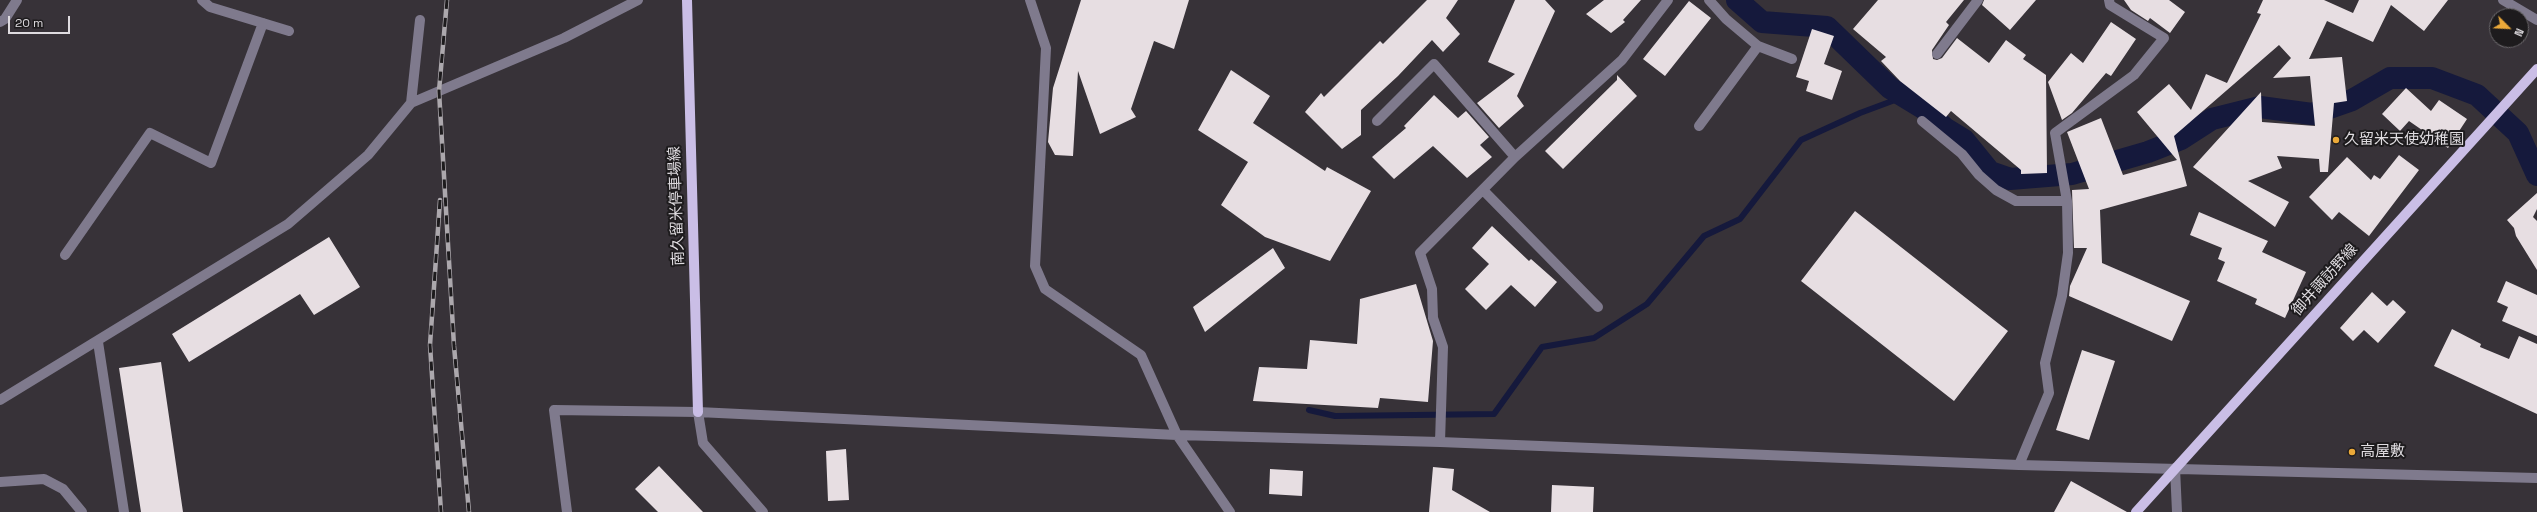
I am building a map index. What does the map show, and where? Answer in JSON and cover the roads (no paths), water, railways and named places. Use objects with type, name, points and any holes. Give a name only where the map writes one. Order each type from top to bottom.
[{"type":"main road","name":"南久留米停車場線","points":[[687,0],[698,412]]},
{"type":"main road","name":"御井諏訪野線","points":[[2136,512],[2537,69]]},
{"type":"street","points":[[0,22],[6,19],[17,0]]},
{"type":"street","points":[[202,0],[210,7],[289,31]]},
{"type":"street","points":[[0,400],[98,342],[288,224],[368,155],[411,103],[564,38],[638,0]]},
{"type":"street","points":[[1030,0],[1046,48],[1036,266],[1045,289],[1141,355],[1177,435],[1230,512]]},
{"type":"street","points":[[1440,442],[1443,347],[1433,318],[1432,289],[1420,253],[1515,157],[1622,60],[1668,0]]},
{"type":"street","points":[[1709,0],[1726,19],[1758,46],[1792,59]]},
{"type":"street","points":[[1937,54],[1978,0]]},
{"type":"street","points":[[2018,465],[2049,393],[2045,363],[2062,296],[2066,267],[2067,201],[2055,133],[2134,75],[2164,38],[2110,5],[2109,0]]},
{"type":"street","points":[[2503,0],[2537,20]]},
{"type":"street","points":[[411,103],[420,20]]},
{"type":"street","points":[[65,255],[150,133],[211,163],[263,23]]},
{"type":"street","points":[[1699,126],[1758,46]]},
{"type":"street","points":[[1377,121],[1434,64],[1515,157]]},
{"type":"street","points":[[1922,121],[1962,154],[1979,175],[1996,190],[2016,201],[2067,201]]},
{"type":"street","points":[[1483,190],[1598,307]]},
{"type":"street","points":[[98,342],[124,512]]},
{"type":"street","points":[[567,512],[554,410],[698,412],[1177,435],[1440,442],[2018,465],[2537,478]]},
{"type":"street","points":[[698,412],[704,443],[763,512]]},
{"type":"street","points":[[2175,468],[2177,512]]},
{"type":"street","points":[[0,482],[44,479],[63,489],[82,512]]},
{"type":"waterway","points":[[1737,0],[1762,22],[1827,27],[1890,88],[1923,108],[1946,129],[1964,140],[1990,172],[2010,179],[2072,174],[2148,152],[2181,139],[2212,119],[2260,107],[2312,114],[2352,100],[2390,78],[2432,78],[2477,95],[2518,133],[2537,175]]},
{"type":"waterway","points":[[1309,410],[1335,416],[1494,414],[1542,347],[1594,338],[1647,304],[1704,236],[1740,219],[1801,140],[1860,113],[1903,97]]},
{"type":"railway","points":[[447,0],[439,91],[454,346],[469,512]]},
{"type":"railway","points":[[440,200],[430,345],[441,512]]},
{"type":"place","name":"久留米天使幼稚園","points":[[2336,140]]},
{"type":"place","name":"高屋敷","points":[[2352,452]]}]
